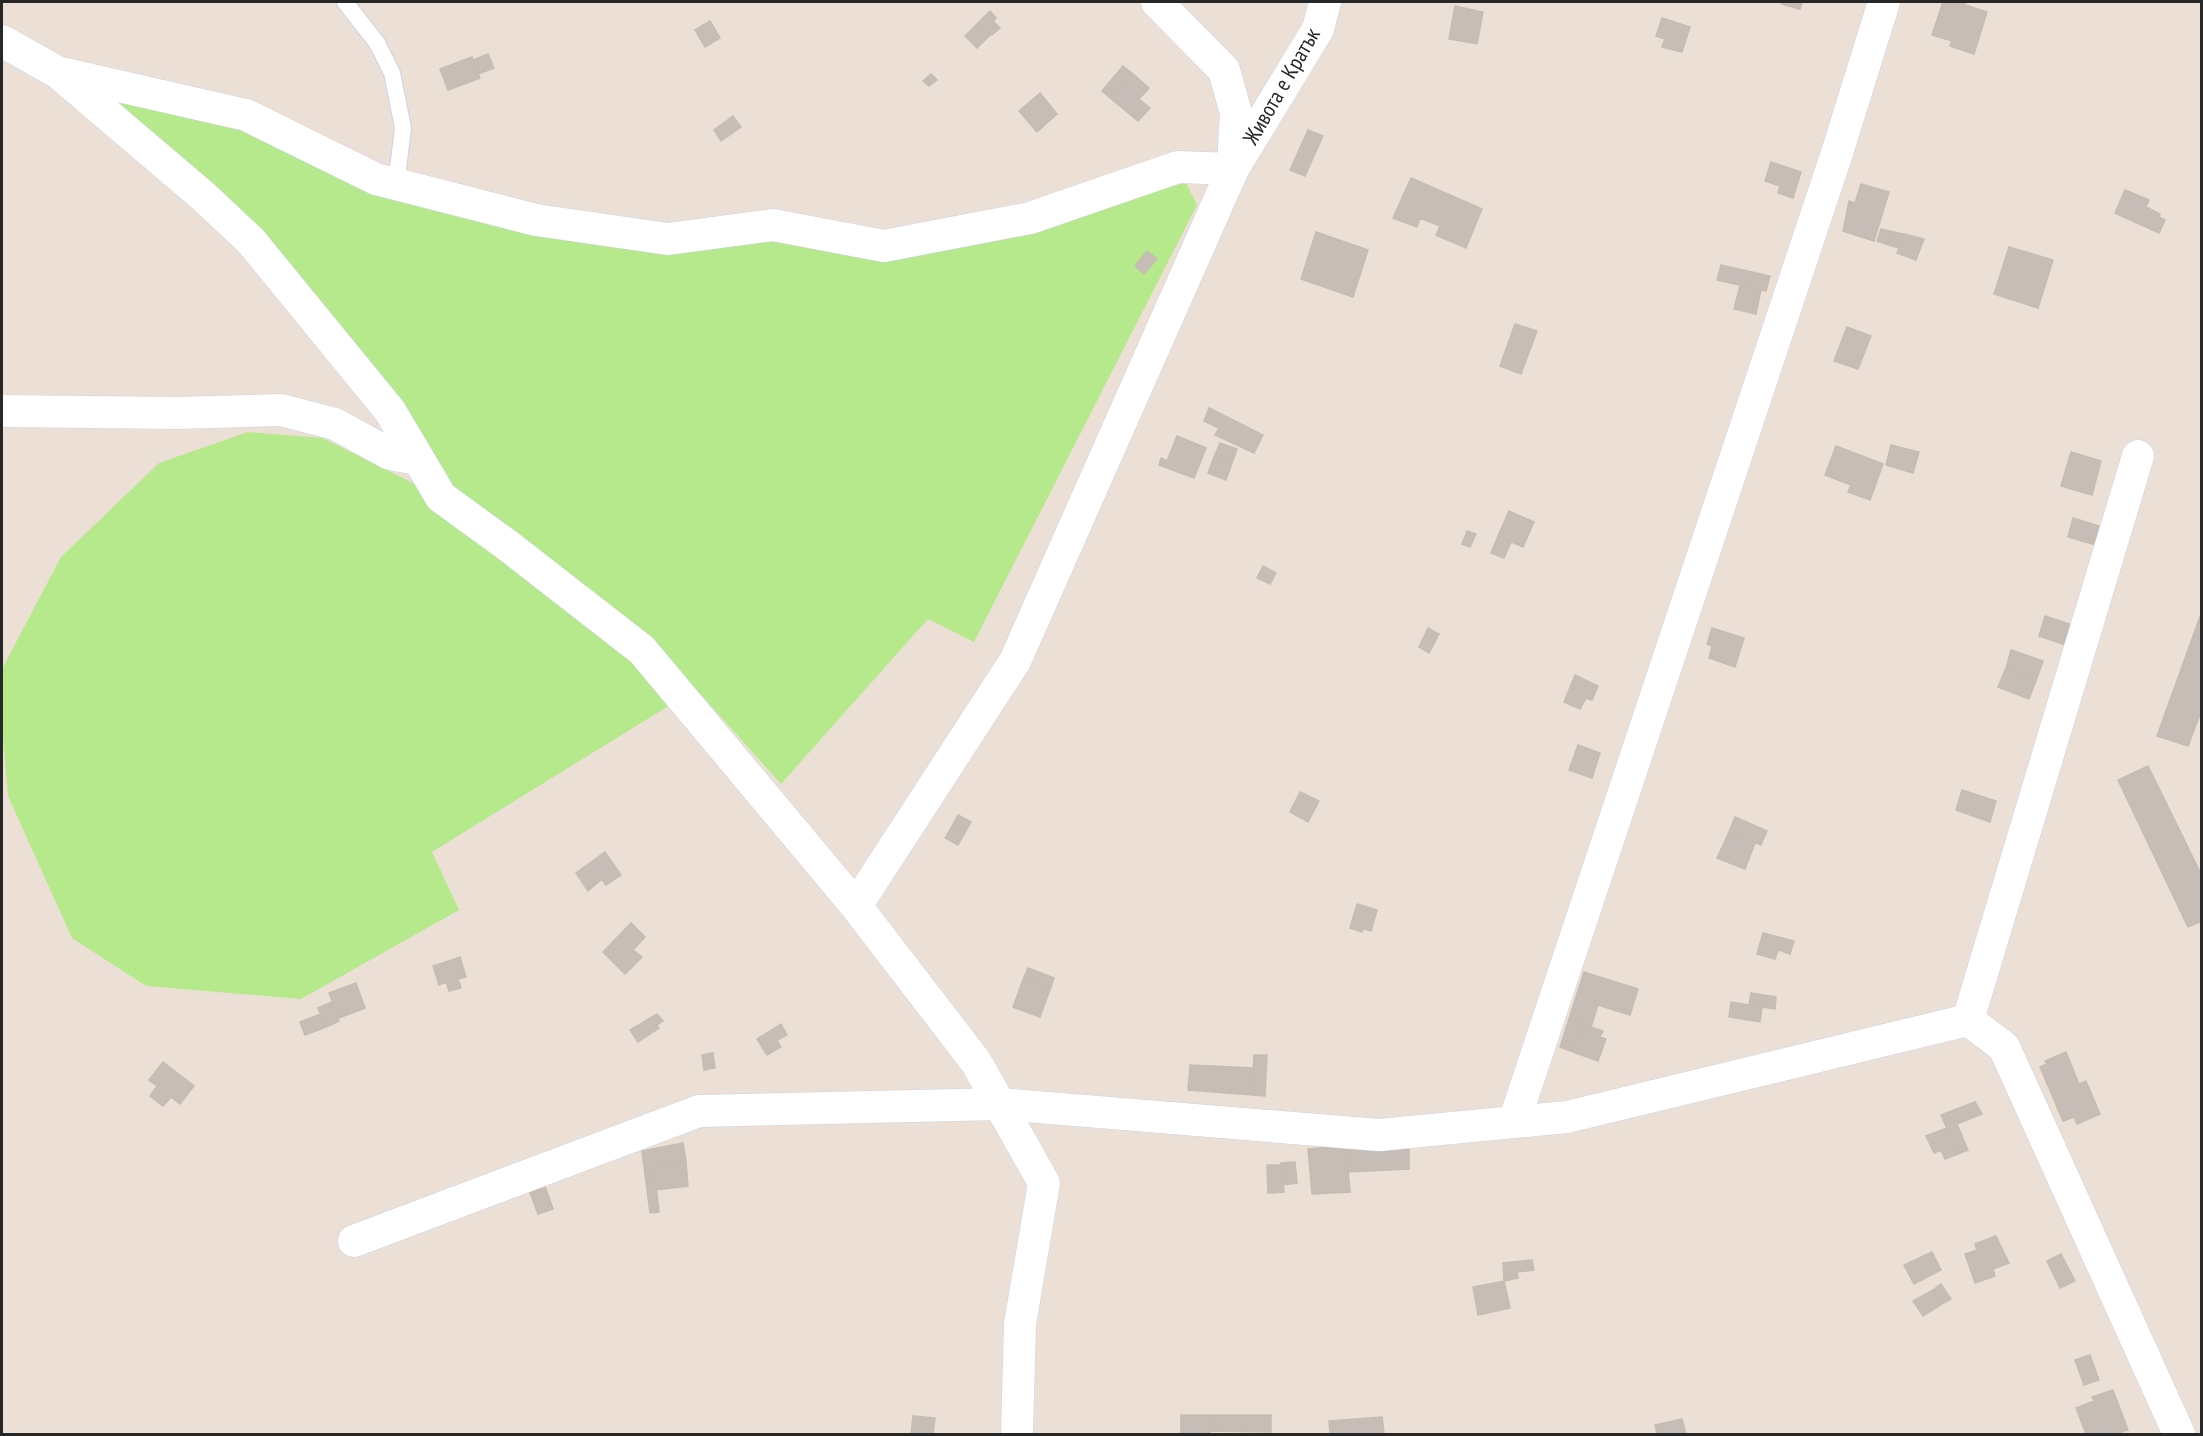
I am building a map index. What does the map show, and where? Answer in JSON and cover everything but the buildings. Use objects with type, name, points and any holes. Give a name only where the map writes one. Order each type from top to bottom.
[{"type":"street","points":[[856,906],[1015,661],[1233,169],[1236,113],[1224,70],[1156,2]]},
{"type":"street","name":"Живота е Кратък","points":[[1233,169],[1318,29],[1325,2]]},
{"type":"street","points":[[1514,1122],[1838,153],[1884,2]]},
{"type":"street","points":[[2,41],[57,72],[203,196],[251,241],[390,411],[441,497],[642,650],[856,906],[976,1062],[1044,1183],[1020,1324],[1017,1434]]},
{"type":"street","points":[[57,72],[246,115],[376,179],[396,185],[536,220],[668,239],[773,225],[884,246],[1030,218],[1178,167],[1233,169]]},
{"type":"street","points":[[2,411],[281,410],[335,424],[390,454],[418,459]]},
{"type":"street","points":[[1968,1020],[2138,456]]},
{"type":"street","points":[[354,1241],[699,1111],[1000,1104],[1379,1135],[1567,1117],[1968,1020]]},
{"type":"street","points":[[1968,1020],[2004,1047],[2180,1434]]},
{"type":"lane","points":[[345,2],[377,44],[392,73],[403,128],[396,185]]},
{"type":"green space","points":[[57,72],[246,115],[376,179],[668,239],[773,225],[884,246],[1178,167],[1197,205],[974,642],[928,619],[781,784],[696,689],[432,852],[459,910],[301,999],[146,986],[72,938],[8,796],[2,725],[2,669],[61,557],[159,463],[248,432],[322,438],[439,496],[251,241]]}]
